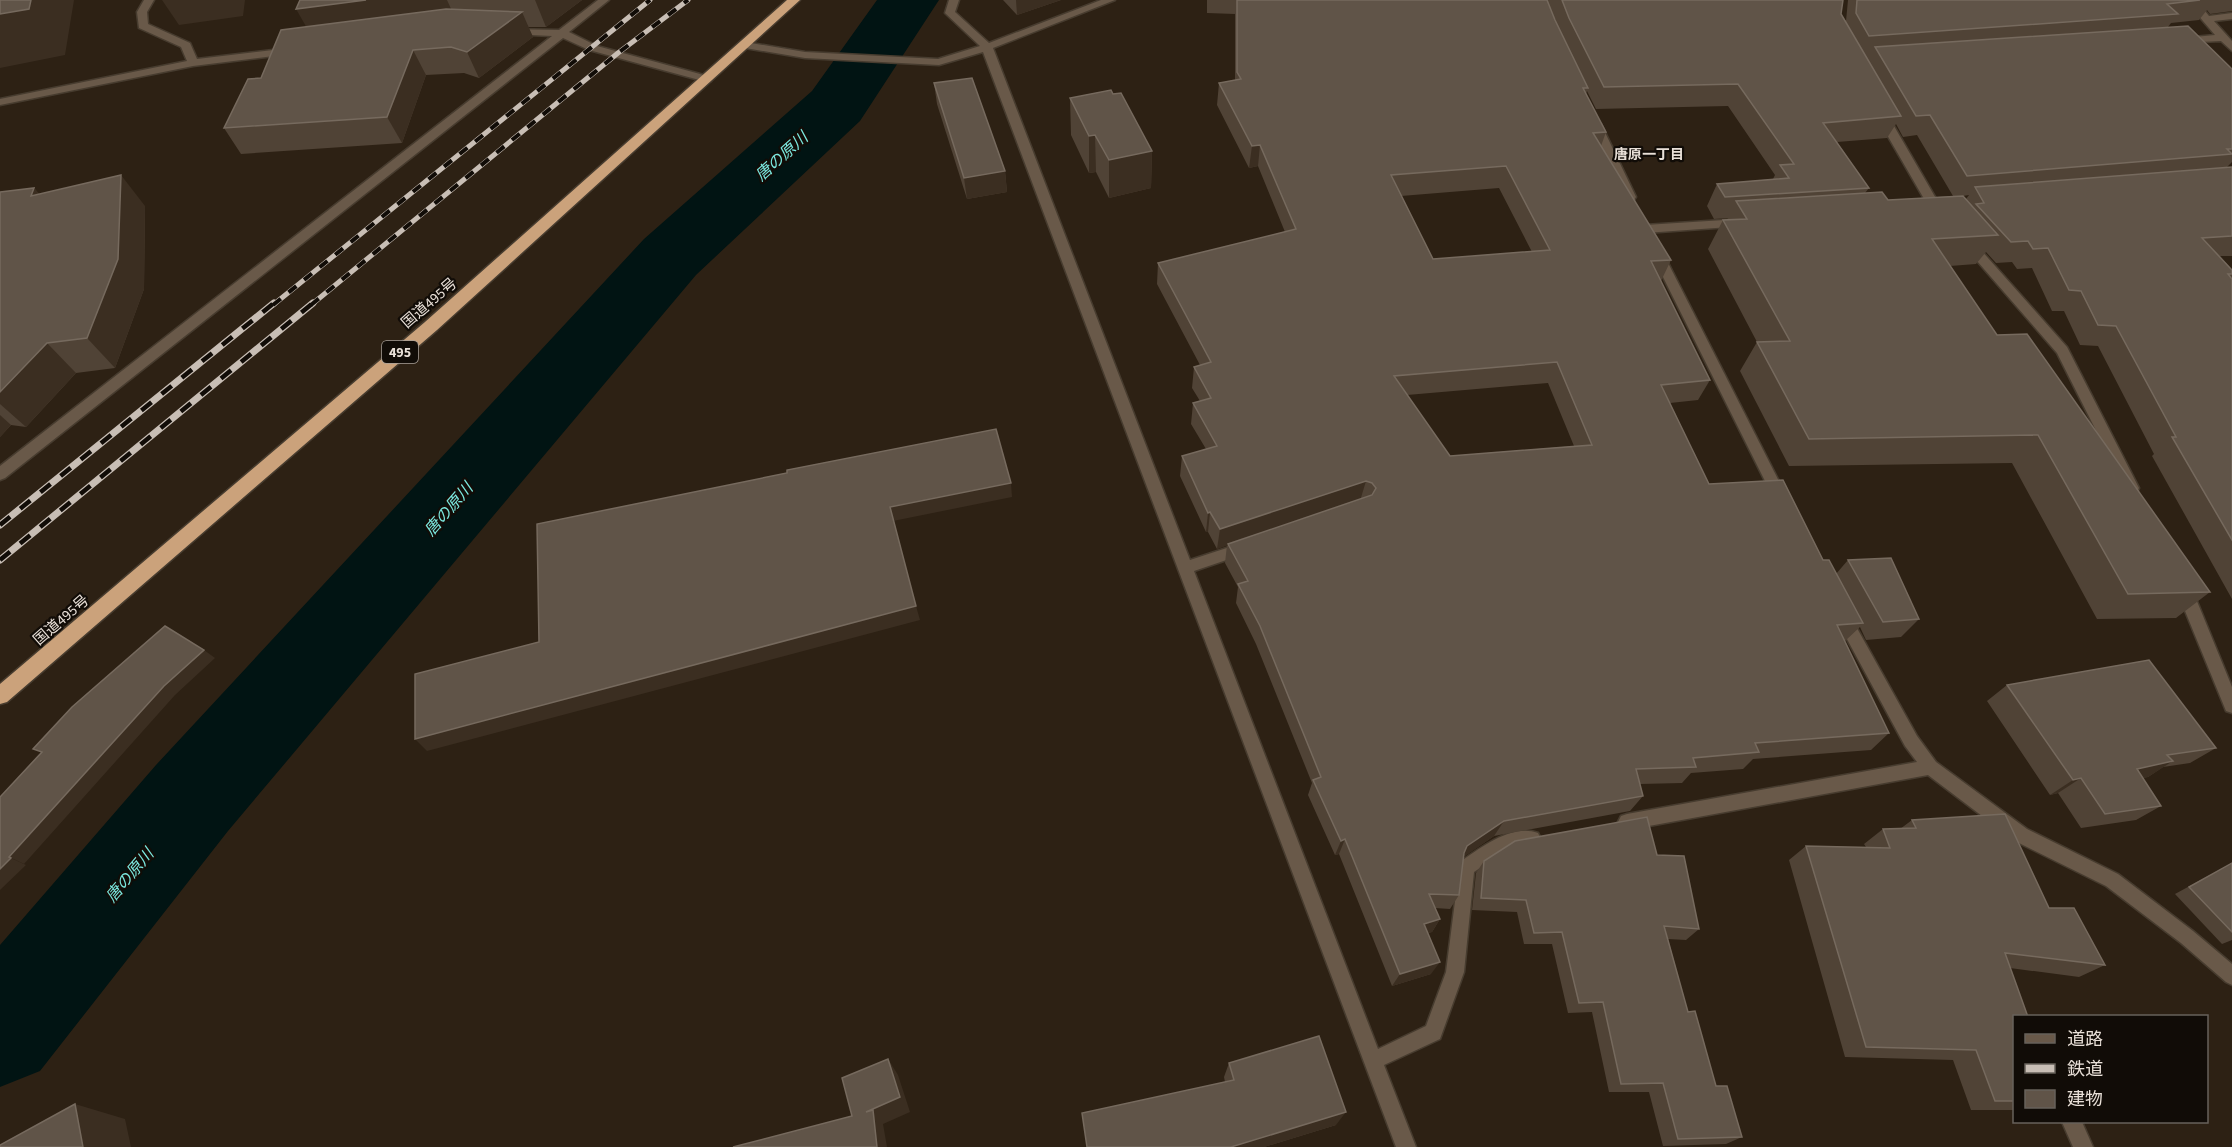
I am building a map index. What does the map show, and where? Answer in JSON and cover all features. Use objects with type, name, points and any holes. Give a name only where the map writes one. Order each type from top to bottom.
[{"type":"highway","name":"国道495号","points":[[0,696],[431,326],[794,0]]},
{"type":"street","points":[[149,0],[142,12],[143,26],[186,45],[193,63]]},
{"type":"street","points":[[0,474],[604,0]]},
{"type":"street","points":[[954,0],[950,13],[987,47],[1406,1147]]},
{"type":"street","points":[[745,45],[805,56],[939,62],[987,47],[1110,0]]},
{"type":"street","points":[[2190,0],[2232,48]]},
{"type":"street","points":[[2207,19],[2232,16]]},
{"type":"street","points":[[493,30],[562,33],[593,48],[707,79]]},
{"type":"street","points":[[2176,41],[2224,38]]},
{"type":"street","points":[[0,102],[193,63],[297,50]]},
{"type":"street","points":[[1874,101],[1933,205],[2062,350],[2140,502]]},
{"type":"street","points":[[1590,114],[1785,508]]},
{"type":"street","points":[[1640,218],[1750,222]]},
{"type":"street","points":[[1185,568],[1262,542]]},
{"type":"street","points":[[2178,575],[2232,706]]},
{"type":"street","points":[[1834,600],[1911,741],[1930,767],[2021,835],[2112,880],[2187,937],[2232,976]]},
{"type":"street","points":[[1604,826],[1930,767]]},
{"type":"street","points":[[1373,1061],[1433,1032],[1455,972],[1466,868],[1501,844],[1547,836]]},
{"type":"street","points":[[2072,1123],[2083,1147]]},
{"type":"building","points":[[0,0],[31,0],[29,9],[0,14]]},
{"type":"building","points":[[300,0],[366,0],[296,9]]},
{"type":"building","points":[[1237,0],[1547,0],[1588,88],[1583,88],[1606,132],[1593,133],[1671,260],[1651,261],[1710,380],[1661,385],[1709,484],[1783,480],[1823,560],[1829,560],[1863,623],[1837,625],[1889,733],[1755,743],[1759,752],[1693,758],[1696,767],[1636,769],[1643,796],[1504,821],[1467,846],[1464,853],[1459,895],[1429,894],[1440,919],[1424,924],[1440,962],[1400,974],[1345,839],[1341,841],[1313,780],[1321,777],[1260,626],[1238,584],[1248,581],[1228,544],[1372,495],[1376,488],[1372,483],[1366,481],[1220,529],[1210,512],[1208,513],[1182,456],[1217,446],[1193,403],[1211,398],[1194,367],[1211,362],[1158,263],[1296,229],[1260,145],[1252,146],[1219,83],[1241,79],[1237,72]],"holes":[[[1506,166],[1550,250],[1433,259],[1391,175]],[[1557,362],[1592,445],[1450,456],[1394,376]]]},
{"type":"building","points":[[1562,0],[1843,0],[1841,14],[1901,116],[1823,123],[1869,188],[1725,197],[1717,184],[1789,178],[1780,165],[1794,164],[1738,84],[1604,87]]},
{"type":"building","points":[[1857,0],[2200,0],[2167,4],[2178,14],[1869,36],[1856,13]]},
{"type":"building","points":[[446,9],[522,12],[467,52],[451,47],[413,50],[387,117],[224,128],[248,79],[261,78],[281,30]]},
{"type":"building","points":[[2188,26],[2232,69],[2232,149],[2227,149],[2232,154],[1967,176],[1930,115],[1916,116],[1875,47]]},
{"type":"building","points":[[972,78],[1005,171],[964,178],[934,83]]},
{"type":"building","points":[[1111,90],[1113,94],[1121,93],[1152,151],[1109,160],[1095,135],[1089,136],[1070,98]]},
{"type":"building","points":[[2232,167],[2232,236],[2202,238],[2232,270],[2232,274],[2228,274],[2232,279],[2232,540],[2172,437],[2176,437],[2116,326],[2098,325],[2081,291],[2069,290],[2048,248],[2033,249],[2028,241],[2011,242],[1976,204],[1984,203],[1975,187]]},
{"type":"building","points":[[121,175],[118,259],[87,338],[47,343],[0,392],[0,192],[34,188],[31,196]]},
{"type":"building","points":[[1882,192],[1888,200],[1963,196],[1998,235],[1932,239],[1997,335],[2027,334],[2210,592],[2128,594],[2038,435],[1809,439],[1757,342],[1790,341],[1723,220],[1747,219],[1736,201]]},
{"type":"building","points":[[996,429],[1011,483],[890,507],[916,606],[415,739],[415,674],[539,642],[537,524],[787,473],[787,470]]},
{"type":"building","points":[[1891,558],[1919,619],[1883,622],[1848,560]]},
{"type":"building","points":[[165,626],[204,650],[164,686],[0,869],[0,797],[42,752],[33,749],[72,707]]},
{"type":"building","points":[[2149,660],[2216,748],[2167,755],[2173,761],[2137,769],[2161,806],[2105,814],[2081,778],[2073,780],[2007,685]]},
{"type":"building","points":[[2005,814],[2049,908],[2074,908],[2105,965],[2005,953],[2027,1015],[2013,1015],[2013,1101],[1995,1101],[1976,1050],[1866,1047],[1806,846],[1890,848],[1883,829],[1916,828],[1912,820]]},
{"type":"building","points":[[1647,817],[1657,855],[1684,856],[1699,929],[1664,926],[1688,1012],[1695,1011],[1716,1086],[1727,1086],[1742,1137],[1678,1139],[1663,1083],[1621,1084],[1603,1002],[1579,1003],[1562,932],[1534,933],[1526,900],[1481,898],[1484,861],[1515,841]]},
{"type":"building","points":[[2232,863],[2232,932],[2189,887]]},
{"type":"building","points":[[1319,1036],[1346,1112],[1231,1147],[1087,1147],[1082,1113],[1234,1080],[1229,1063]]},
{"type":"building","points":[[888,1059],[900,1097],[866,1112],[873,1110],[877,1147],[733,1147],[852,1116],[842,1078]]},
{"type":"building","points":[[75,1104],[83,1147],[0,1147],[0,1145]]},
{"type":"waterway","name":"唐の原川","points":[[0,1031],[192,798],[670,257],[836,106],[908,0]]},
{"type":"railway","points":[[273,305],[650,0]]},
{"type":"railway","points":[[311,305],[618,53],[688,0]]},
{"type":"railway","points":[[0,525],[274,303]]},
{"type":"railway","points":[[0,560],[313,303]]},
{"type":"district","name":"唐原一丁目","points":[[1649,154]]}]
